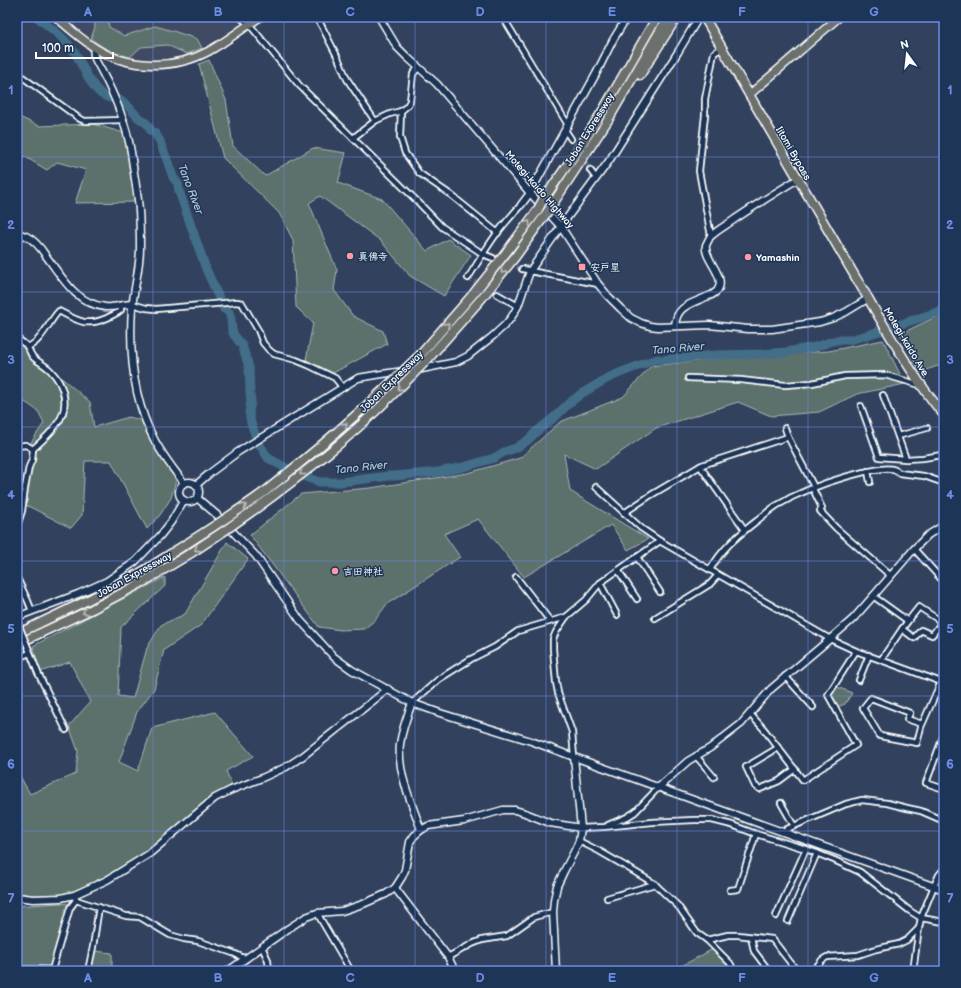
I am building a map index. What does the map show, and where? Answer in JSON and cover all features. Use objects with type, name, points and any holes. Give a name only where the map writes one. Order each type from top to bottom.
[{"type":"highway","points":[[546,197],[652,17]]},
{"type":"highway","name":"Joban Expressway","points":[[17,634],[140,573],[188,544],[268,489],[365,408],[421,354],[474,293],[505,254],[537,211],[580,147],[657,17]]},
{"type":"highway","name":"Joban Expressway","points":[[17,644],[92,609],[145,581],[236,523],[274,496],[334,448],[402,386],[486,293],[515,257],[561,192],[608,120],[668,17]]},
{"type":"highway","points":[[561,192],[590,156],[677,17]]},
{"type":"highway","name":"Iitomi Bypass","points":[[704,17],[869,298]]},
{"type":"highway","name":"Motegi-kaido Ave.","points":[[869,298],[922,386],[944,415]]},
{"type":"main road","points":[[56,17],[81,39],[105,54],[132,62],[148,64],[177,62],[198,56],[209,51],[260,17]]},
{"type":"main road","points":[[749,95],[839,17]]},
{"type":"street","points":[[240,17],[249,24],[299,85],[442,227],[483,254],[493,258]]},
{"type":"street","points":[[317,17],[347,79],[375,122]]},
{"type":"street","name":"Motegi-kaido Highway","points":[[379,17],[397,48],[437,84],[561,227],[598,284],[631,318],[641,323],[658,327],[709,325],[760,329],[779,328],[820,322],[833,318],[869,298]]},
{"type":"street","points":[[503,17],[566,127],[571,139]]},
{"type":"street","points":[[468,278],[498,233],[530,193],[627,17]]},
{"type":"street","points":[[196,485],[244,449],[358,378],[456,362],[468,356],[505,325],[518,306],[530,271],[609,161],[699,17]]},
{"type":"street","points":[[94,48],[93,53],[113,92],[124,120],[131,149],[139,201],[140,249],[132,304],[130,330],[131,354],[135,383],[143,414],[155,440],[184,484]]},
{"type":"street","points":[[711,236],[699,171],[705,115],[705,99],[714,53],[722,48]]},
{"type":"street","points":[[353,138],[375,122],[390,114],[401,111],[407,106],[410,101],[413,74],[418,68]]},
{"type":"street","points":[[17,73],[80,119],[85,121],[124,120]]},
{"type":"street","points":[[401,111],[400,137],[406,153],[419,173],[498,233]]},
{"type":"street","points":[[590,170],[596,178]]},
{"type":"street","points":[[675,326],[676,319],[682,308],[714,294],[719,288],[719,278],[706,249],[706,245],[711,236],[765,199],[798,179]]},
{"type":"street","points":[[17,233],[27,237],[41,248],[72,290],[84,301],[92,304],[111,307],[132,304],[156,310],[224,303],[242,303],[268,350],[274,354],[296,360],[336,378],[343,388]]},
{"type":"street","points":[[522,269],[598,284]]},
{"type":"street","points":[[498,294],[518,306]]},
{"type":"street","points":[[27,347],[35,343],[59,311],[82,322],[90,323],[100,321],[118,313],[121,310],[120,305]]},
{"type":"street","points":[[17,338],[27,347],[34,357],[57,378],[62,386],[64,398],[64,408],[57,425],[33,448],[22,511],[17,526]]},
{"type":"street","points":[[688,378],[742,380],[784,385],[812,383],[845,376],[885,375],[922,386]]},
{"type":"street","points":[[883,395],[906,459]]},
{"type":"street","points":[[861,406],[879,457],[906,459],[923,458],[942,454],[944,456]]},
{"type":"street","points":[[785,428],[788,437],[813,485],[814,491],[822,508],[820,511],[836,528],[891,576]]},
{"type":"street","points":[[898,436],[927,428]]},
{"type":"street","points":[[624,513],[700,466],[788,437]]},
{"type":"street","points":[[17,446],[26,445],[33,448]]},
{"type":"street","points":[[700,466],[745,530]]},
{"type":"street","points":[[710,570],[726,547],[776,505],[840,478],[868,471],[890,469],[897,470],[900,473],[924,476],[944,483]]},
{"type":"street","points":[[868,471],[870,482]]},
{"type":"street","points":[[188,482],[196,485],[199,493],[197,498],[186,502],[180,496],[179,490],[181,485],[184,484],[188,482]]},
{"type":"street","points":[[596,486],[641,528],[660,541],[830,640],[942,682],[922,724],[917,743],[880,736],[863,708],[871,698],[910,713],[907,719],[922,724]]},
{"type":"street","points":[[197,498],[217,515],[256,556],[300,620],[334,657],[352,670],[412,703],[531,741],[944,890]]},
{"type":"street","points":[[17,617],[78,594],[107,581],[135,562],[160,536],[184,500]]},
{"type":"street","points":[[604,827],[635,812],[658,787],[688,761],[710,748],[741,724],[771,688],[830,640],[852,619],[914,549],[928,535],[944,525]]},
{"type":"street","points":[[556,971],[554,900],[557,886],[579,841],[581,828],[572,732],[558,693],[553,639],[566,616],[586,600],[600,583],[660,541]]},
{"type":"street","points":[[914,549],[944,582]]},
{"type":"street","points":[[637,557],[660,592]]},
{"type":"street","points":[[618,570],[637,599]]},
{"type":"street","points":[[655,618],[710,584],[718,574]]},
{"type":"street","points":[[516,577],[550,621]]},
{"type":"street","points":[[17,578],[32,611]]},
{"type":"street","points":[[600,583],[617,615]]},
{"type":"street","points":[[873,596],[908,621]]},
{"type":"street","points":[[881,660],[902,629],[919,607],[942,622],[932,635],[921,630],[914,638],[902,629]]},
{"type":"street","points":[[421,830],[402,775],[401,762],[400,744],[412,703],[439,679],[471,659],[495,647],[518,630],[566,616]]},
{"type":"street","points":[[17,621],[38,673],[66,730]]},
{"type":"street","points":[[750,714],[763,728],[803,780],[856,745],[828,695],[856,651]]},
{"type":"street","points":[[17,658],[30,652]]},
{"type":"street","points":[[859,680],[869,655]]},
{"type":"street","points":[[785,676],[813,707]]},
{"type":"street","points":[[17,969],[52,970],[70,908],[75,898],[149,854],[215,798],[286,767],[303,756],[388,689]]},
{"type":"street","points":[[943,737],[926,783],[944,789]]},
{"type":"street","points":[[778,748],[746,767],[755,786],[760,789],[779,780],[795,769]]},
{"type":"street","points":[[696,756],[714,778]]},
{"type":"street","points":[[785,832],[787,829],[846,804],[862,800],[881,802],[920,811],[944,821]]},
{"type":"street","points":[[781,803],[794,826]]},
{"type":"street","points":[[228,971],[298,921],[306,917],[317,913],[342,911],[364,904],[386,894],[395,888],[405,870],[410,842],[421,830],[428,826],[464,821],[503,810],[515,810],[550,823],[581,828],[712,820],[732,825],[806,849],[834,860],[860,872],[921,918],[944,922]]},
{"type":"street","points":[[730,890],[738,889],[756,834]]},
{"type":"street","points":[[579,841],[655,884],[678,906],[697,933],[707,940],[730,963],[734,971]]},
{"type":"street","points":[[776,916],[806,849]]},
{"type":"street","points":[[788,921],[817,853]]},
{"type":"street","points":[[913,971],[918,928],[921,918],[939,875],[944,869]]},
{"type":"street","points":[[607,898],[655,884]]},
{"type":"street","points":[[395,888],[448,957],[455,971]]},
{"type":"street","points":[[17,897],[33,899],[75,898],[126,916],[140,916],[170,935],[198,941],[246,958]]},
{"type":"street","points":[[88,971],[99,907]]},
{"type":"street","points":[[448,957],[482,940],[507,936],[534,917],[554,912]]},
{"type":"street","points":[[317,913],[351,971]]},
{"type":"street","points":[[813,971],[822,960],[827,957],[858,955],[899,944],[907,940],[918,928]]},
{"type":"street","points":[[707,940],[728,935],[772,939],[797,971]]},
{"type":"street","points":[[751,937],[754,951],[769,971]]},
{"type":"street","points":[[262,947],[268,960],[269,971]]},
{"type":"shaded area","points":[[64,17],[232,17],[240,24],[211,43],[187,54],[174,58],[152,60],[130,57],[113,52],[81,32]]},
{"type":"green space","points":[[94,17],[107,17],[109,27],[124,36],[155,26],[197,39],[202,48],[187,54],[167,45],[141,47],[130,57],[113,52],[91,39],[95,27]]},
{"type":"green space","points":[[209,60],[226,100],[233,146],[265,176],[313,148],[346,153],[338,183],[382,199],[427,251],[448,239],[471,255],[444,296],[410,276],[381,241],[320,196],[309,203],[337,270],[334,290],[353,316],[383,331],[387,344],[333,373],[306,360],[313,323],[296,307],[293,240],[279,213],[223,158],[199,64]]},
{"type":"green space","points":[[17,116],[39,126],[93,124],[124,133],[135,202],[75,203],[86,170],[57,162],[47,170],[17,152]]},
{"type":"green space","points":[[944,313],[944,364],[920,372],[900,334]]},
{"type":"green space","points":[[17,340],[90,402],[94,427],[129,417],[144,421],[176,480],[171,498],[160,515],[147,529],[111,461],[85,461],[82,515],[71,528],[26,505],[30,468],[34,460],[35,451],[30,444],[44,423],[38,411],[25,402],[17,405]]},
{"type":"green space","points":[[883,340],[905,384],[857,394],[819,412],[771,416],[738,402],[656,428],[596,469],[564,454],[570,491],[648,539],[628,550],[611,525],[524,577],[478,519],[444,534],[460,557],[387,604],[375,620],[364,629],[341,630],[319,627],[250,535],[301,494],[370,488],[468,473],[520,458],[560,422],[623,397],[651,366],[714,359],[829,351]]},
{"type":"green space","points":[[227,542],[248,559],[201,625],[164,650],[154,689],[137,712],[119,762],[138,771],[152,728],[215,712],[253,756],[226,771],[232,785],[212,796],[147,851],[106,878],[73,892],[60,895],[33,895],[17,893],[17,771],[30,794],[76,774],[78,751],[69,726],[90,702],[70,662],[40,672],[33,646],[165,577],[165,586],[121,627],[118,696],[133,698],[147,648],[161,625],[185,614]]},
{"type":"green space","points":[[835,686],[852,693],[845,704],[837,707],[830,695]]},
{"type":"green space","points":[[60,903],[68,904],[50,966],[17,966],[17,906]]},
{"type":"green space","points":[[713,949],[728,963],[731,971],[672,971]]},
{"type":"green space","points":[[94,951],[112,953],[112,971],[90,971]]},
{"type":"waterway","name":"Tano River","points":[[37,17],[67,43],[78,58],[95,88],[102,95],[124,103],[147,124],[160,141],[173,177],[178,184],[179,191],[206,269],[224,309],[229,312],[234,335],[242,345],[249,367],[251,401],[249,412],[257,440],[268,458],[288,469],[320,482],[341,482],[438,472],[464,467],[494,458],[504,452],[516,448],[528,440],[581,394],[608,378],[658,359],[662,360],[716,355],[786,352],[815,347],[836,340],[849,340],[944,310]]},
{"type":"tunnel","points":[[571,139],[579,151]]},
{"type":"tunnel","points":[[583,158],[590,170]]},
{"type":"tunnel","points":[[498,260],[522,269]]},
{"type":"tunnel","points":[[468,278],[497,294]]},
{"type":"place","name":"真佛寺","points":[[350,256]]},
{"type":"place","name":"Yamashin","points":[[748,257]]},
{"type":"place","name":"安戸星","points":[[582,267]]},
{"type":"place","name":"吉田神社","points":[[335,571]]}]
